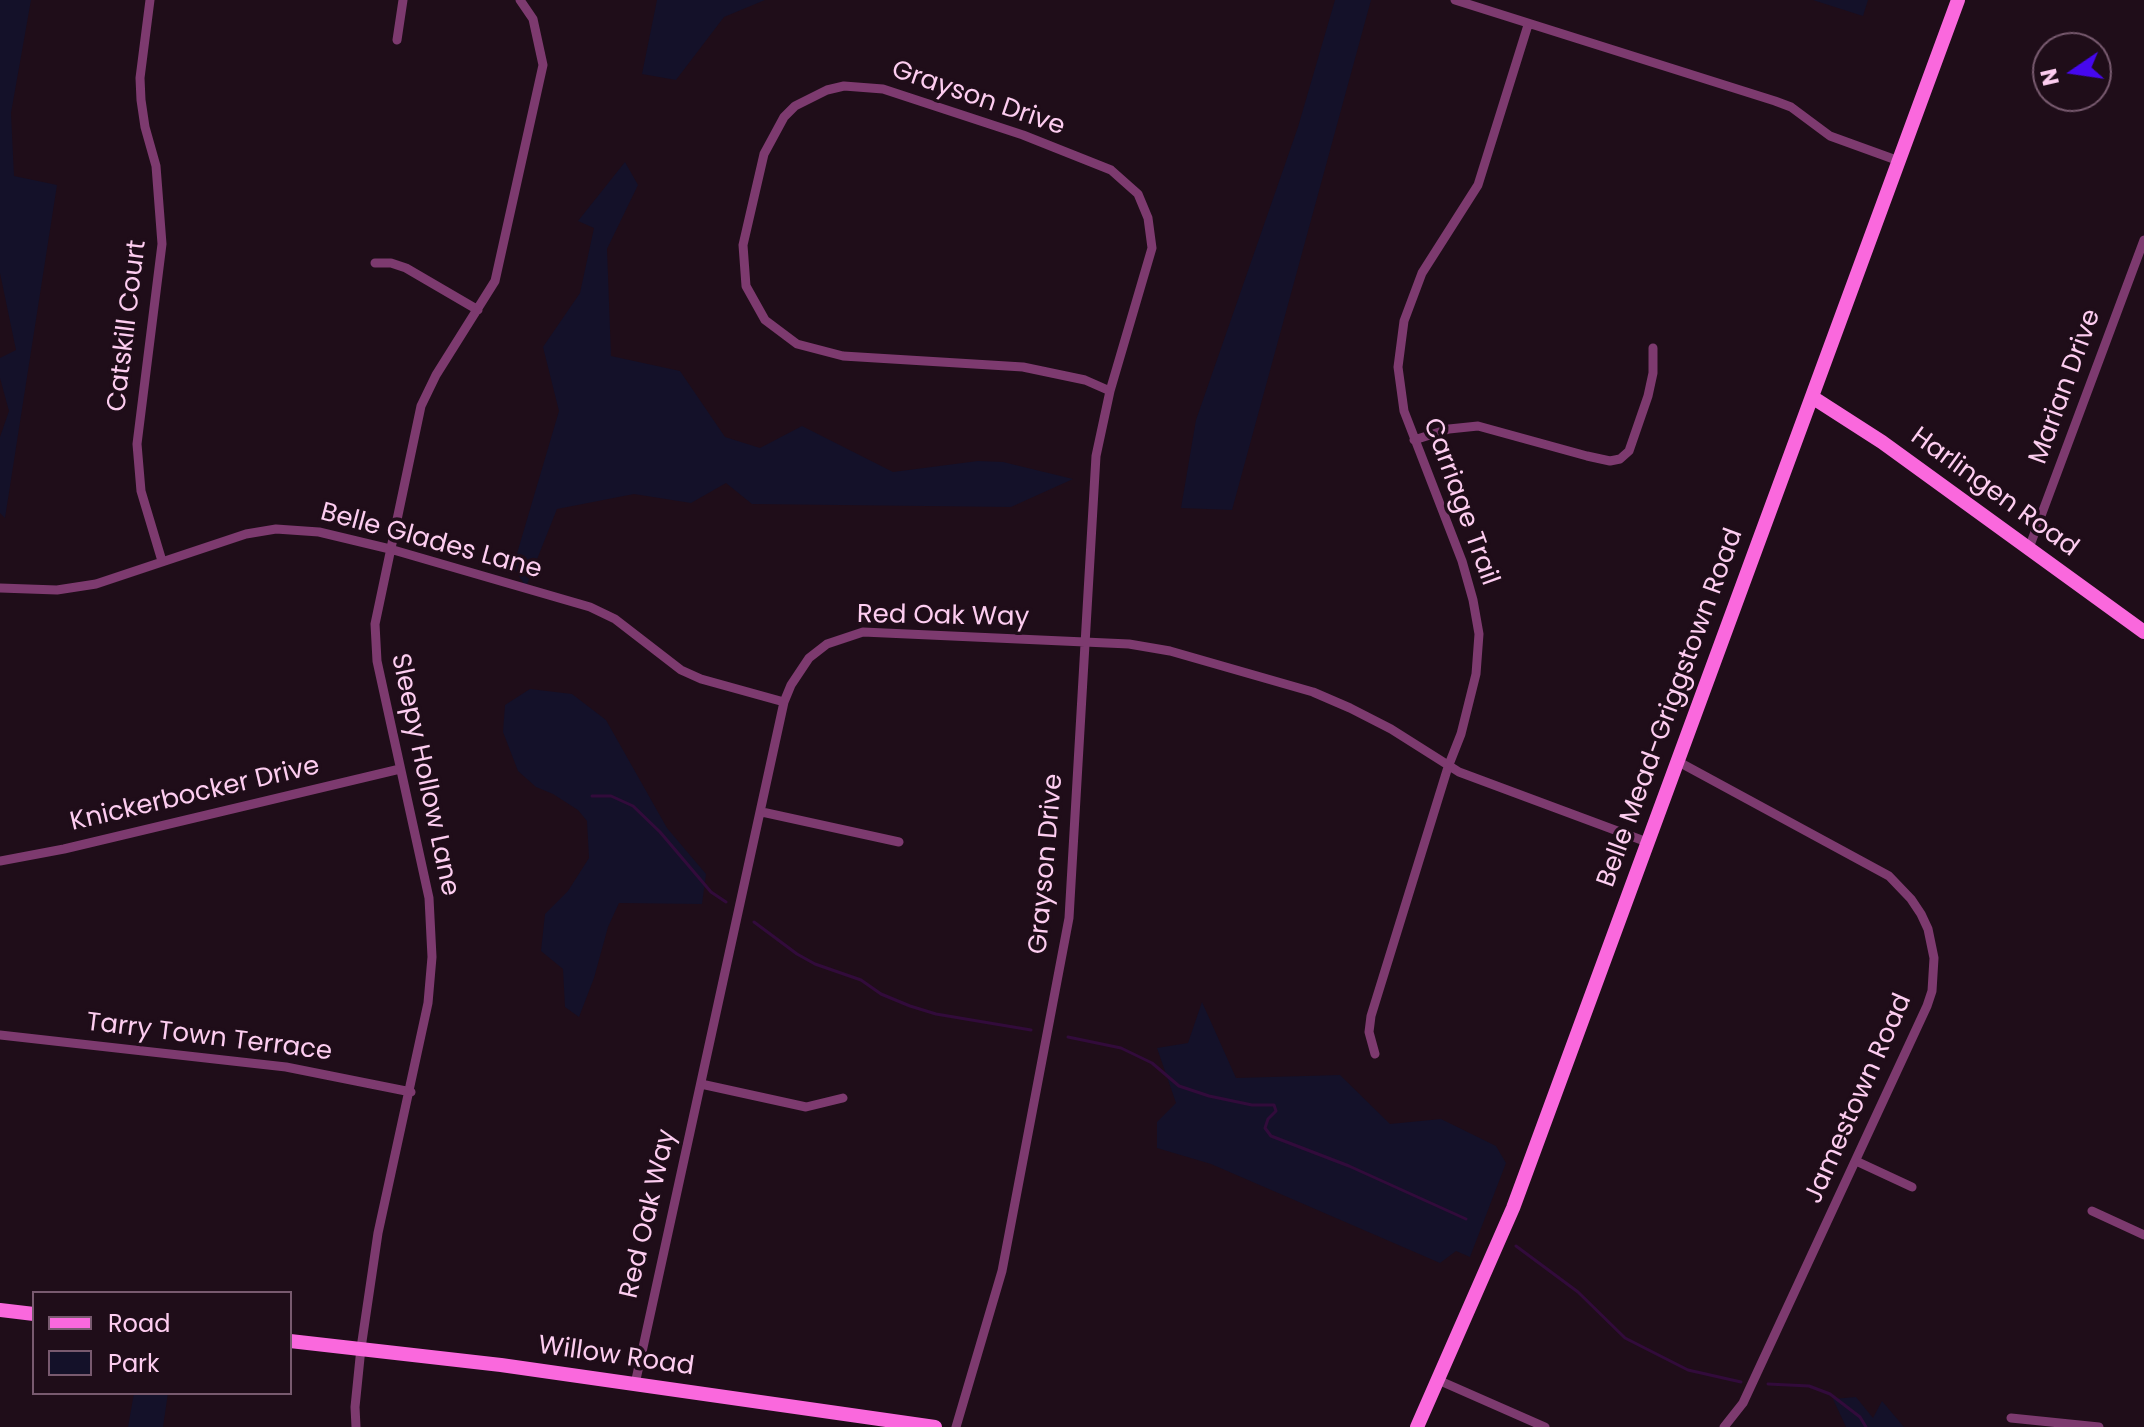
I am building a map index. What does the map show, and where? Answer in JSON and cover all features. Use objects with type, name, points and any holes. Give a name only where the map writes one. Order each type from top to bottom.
[{"type":"street","name":"Catskill Court","points":[[150,0],[140,78],[141,100],[156,166],[162,244],[137,444],[141,491],[162,561]]},
{"type":"street","points":[[397,40],[403,0]]},
{"type":"street","name":"Sleepy Hollow Lane","points":[[356,1427],[361,1348],[378,1233],[428,1003],[431,926],[424,871],[377,661],[375,638],[378,604],[421,406],[436,375],[495,281],[543,65],[533,19],[520,0]]},
{"type":"street","points":[[1455,0],[1775,101],[1791,107],[1830,136],[1899,161]]},
{"type":"street","name":"Belle Mead-Griggstown Road","points":[[1417,1427],[1509,1218],[1958,0]]},
{"type":"street","name":"Carriage Trail","points":[[1375,1054],[1369,1032],[1371,1016],[1461,734],[1476,674],[1479,634],[1462,561],[1404,411],[1398,381],[1404,321],[1422,273],[1478,185],[1528,25]]},
{"type":"street","name":"Grayson Drive","points":[[956,1427],[1002,1271],[1069,918],[1096,456],[1110,391],[1152,248],[1152,236],[1142,201],[1120,176],[1023,135],[870,86],[854,85],[827,90],[795,106],[784,117],[764,154],[743,245],[746,286],[765,320],[781,334],[812,350],[843,356],[1023,367],[1085,380],[1110,391]]},
{"type":"street","name":"Marian Drive","points":[[2029,548],[2144,240]]},
{"type":"street","points":[[375,263],[391,263],[406,268],[478,310]]},
{"type":"street","points":[[1414,440],[1463,426],[1478,426],[1587,456],[1610,461],[1620,459],[1629,451],[1648,396],[1653,373],[1653,348]]},
{"type":"street","name":"Harlingen Road","points":[[1812,397],[1882,442],[2144,632]]},
{"type":"street","name":"Belle Glades Lane","points":[[0,588],[57,590],[96,584],[223,541],[276,529],[319,532],[390,549],[590,607],[615,619],[681,670],[701,679],[784,702]]},
{"type":"street","name":"Red Oak Way","points":[[635,1384],[784,702],[809,658],[827,644],[853,634],[927,634],[1129,644],[1170,651],[1313,692],[1391,729],[1448,767],[1647,842]]},
{"type":"street","name":"Jamestown Road","points":[[1677,761],[1876,867],[1902,887],[1911,899],[1928,929],[1934,958],[1927,1006],[1743,1403],[1724,1427]]},
{"type":"street","name":"Knickerbocker Drive","points":[[0,861],[64,849],[400,769]]},
{"type":"street","points":[[762,812],[899,842]]},
{"type":"street","name":"Tarry Town Terrace","points":[[0,1035],[286,1067],[411,1092]]},
{"type":"street","points":[[701,1084],[806,1107],[843,1098]]},
{"type":"street","points":[[1856,1161],[1912,1187]]},
{"type":"street","points":[[2092,1211],[2144,1235]]},
{"type":"street","points":[[0,1310],[32,1314]]},
{"type":"street","name":"Willow Road","points":[[292,1341],[635,1384],[935,1427]]},
{"type":"street","points":[[1438,1380],[1545,1427]]},
{"type":"street","points":[[2011,1418],[2099,1427]]},
{"type":"green space","points":[[0,0],[31,0],[11,113],[14,176],[57,185],[5,518],[0,513],[0,437],[9,411],[0,378],[0,358],[16,350],[0,273]]},
{"type":"green space","points":[[657,0],[765,0],[724,17],[676,80],[642,74]]},
{"type":"green space","points":[[1335,0],[1371,0],[1232,510],[1181,508],[1196,420],[1298,127]]},
{"type":"green space","points":[[1813,0],[1868,0],[1863,16]]},
{"type":"green space","points":[[625,162],[638,185],[607,249],[611,356],[680,371],[725,437],[760,448],[802,426],[893,472],[978,461],[1003,462],[1073,479],[1011,507],[752,504],[726,483],[691,503],[634,494],[557,509],[526,587],[513,567],[559,411],[543,347],[580,293],[594,228],[578,221]]},
{"type":"green space","points":[[530,689],[572,694],[606,720],[667,828],[706,874],[702,904],[619,903],[608,927],[579,1017],[565,1007],[563,969],[541,951],[545,914],[568,891],[589,858],[587,821],[578,810],[536,787],[518,771],[503,732],[505,705]]},
{"type":"green space","points":[[1202,1002],[1236,1078],[1340,1075],[1390,1124],[1441,1119],[1496,1146],[1506,1163],[1470,1257],[1456,1251],[1440,1263],[1211,1164],[1157,1148],[1157,1122],[1176,1103],[1157,1048],[1188,1043]]},
{"type":"green space","points":[[134,1395],[168,1395],[163,1427],[128,1427]]},
{"type":"green space","points":[[1856,1397],[1873,1418],[1882,1401],[1904,1427],[1846,1427],[1833,1399]]},
{"type":"waterway","points":[[592,796],[611,796],[633,806],[660,832],[711,892],[726,902]]},
{"type":"waterway","points":[[754,922],[815,964],[861,980],[881,994],[910,1006],[936,1014],[1031,1030]]},
{"type":"waterway","points":[[1068,1037],[1121,1048],[1152,1063],[1179,1086],[1209,1096],[1252,1105],[1274,1105],[1276,1111],[1265,1128],[1271,1136],[1349,1166],[1466,1219]]},
{"type":"waterway","points":[[1516,1246],[1578,1292],[1625,1338],[1688,1370],[1741,1382]]},
{"type":"waterway","points":[[1768,1384],[1809,1386],[1830,1394],[1860,1417],[1866,1427]]}]
